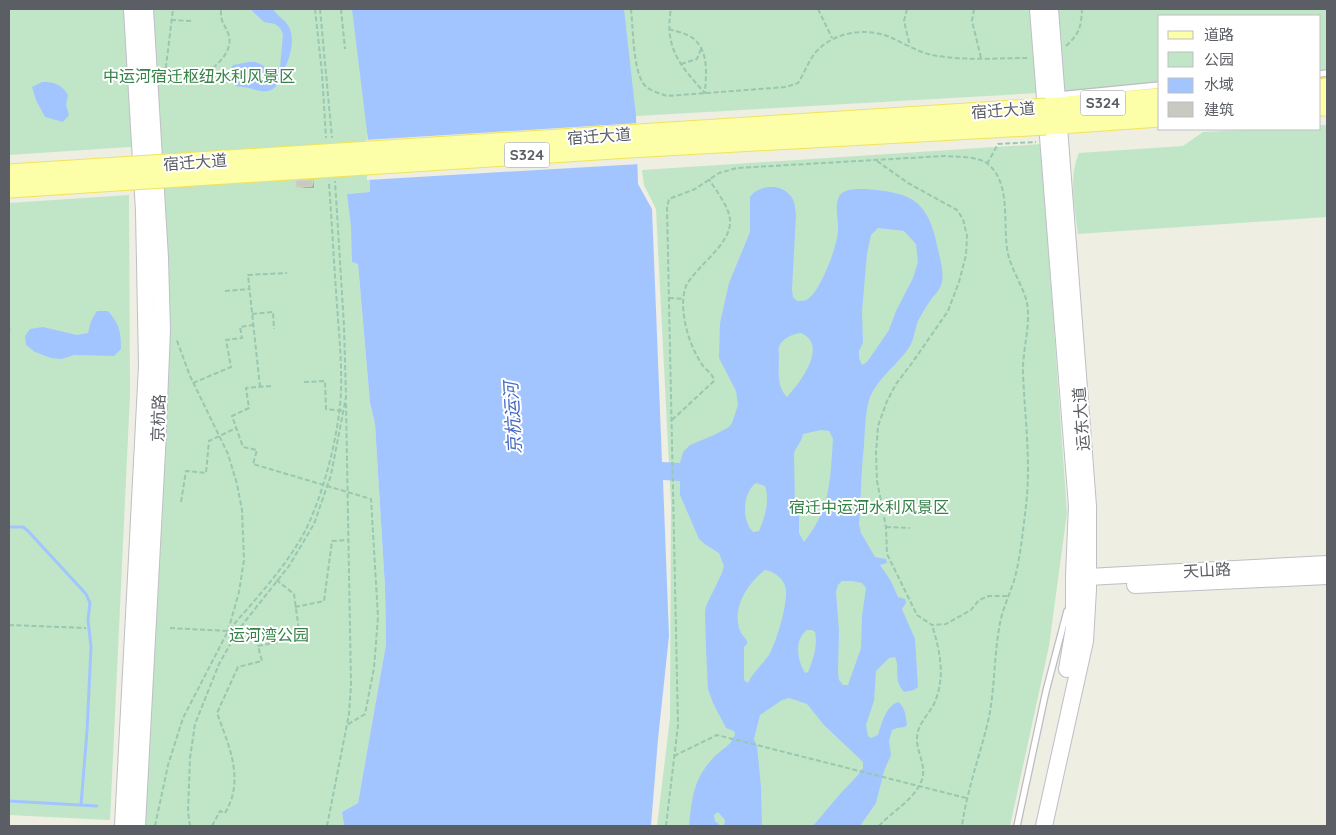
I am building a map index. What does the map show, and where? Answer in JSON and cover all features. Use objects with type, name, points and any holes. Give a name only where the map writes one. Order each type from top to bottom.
[{"type":"main road","name":"宿迁大道","points":[[9,188],[629,148],[1052,116],[1158,98]]},
{"type":"main road","name":"宿迁大道","points":[[9,174],[1052,116],[1158,117]]},
{"type":"street","name":"京杭路","points":[[123,826],[147,366],[144,219],[132,9]]},
{"type":"street","name":"京杭路","points":[[137,826],[162,330],[160,258],[145,9]]},
{"type":"street","name":"运东大道","points":[[1038,9],[1048,57]]},
{"type":"street","name":"运东大道","points":[[1044,826],[1085,641],[1083,584],[1088,506],[1052,116],[1048,57],[1050,9]]},
{"type":"street","name":"天山路","points":[[1083,584],[1327,564]]},
{"type":"street","name":"天山路","points":[[1083,584],[1327,576]]},
{"type":"street","name":"运东大道","points":[[1033,826],[1083,584]]},
{"type":"lane","points":[[1052,116],[1158,87]]},
{"type":"lane","points":[[1017,826],[1046,690],[1083,584]]},
{"type":"path","points":[[213,68],[221,61],[229,44],[229,35],[222,23],[221,9]]},
{"type":"path","points":[[315,9],[322,73],[326,142]]},
{"type":"path","points":[[320,9],[332,139]]},
{"type":"path","points":[[341,9],[345,49]]},
{"type":"path","points":[[631,9],[637,68],[643,84],[655,92],[667,96],[786,87],[798,83],[816,53],[832,39],[843,34],[870,33],[887,36],[930,54],[950,58],[1048,57],[1077,36],[1081,27],[1082,9]]},
{"type":"path","points":[[671,9],[669,29],[671,43],[686,74],[705,93]]},
{"type":"path","points":[[818,9],[832,39]]},
{"type":"path","points":[[907,9],[904,21],[910,46]]},
{"type":"path","points":[[974,9],[972,21],[981,58]]},
{"type":"path","points":[[171,20],[191,21]]},
{"type":"path","points":[[669,29],[686,34],[694,39],[701,49],[705,62],[705,93]]},
{"type":"path","points":[[681,64],[697,58],[701,49]]},
{"type":"path","points":[[987,164],[998,144],[1052,116]]},
{"type":"path","points":[[666,826],[678,725],[668,198],[695,188],[719,173],[737,168],[944,156],[969,158],[987,164],[1001,183],[1004,195],[1004,225],[1008,254],[1013,271],[1027,302],[1023,375],[1029,462],[1027,488],[1015,577],[1000,624],[989,716],[966,798],[962,826]]},
{"type":"path","points":[[876,160],[908,183],[957,210],[963,219],[966,236],[966,255],[959,282],[948,311],[896,384],[887,401],[878,426],[876,453],[877,481],[886,527],[887,554],[917,615],[932,625],[939,645],[942,666],[939,688],[933,704],[919,727],[917,736],[917,744],[924,766],[922,780],[914,795],[879,826]]},
{"type":"path","points":[[327,826],[347,725],[351,685],[344,326],[335,178]]},
{"type":"path","points":[[672,420],[714,381],[713,376],[702,364],[690,342],[684,322],[686,286],[730,229],[730,219],[726,208],[709,179]]},
{"type":"path","points":[[228,631],[274,578],[303,535],[322,485],[337,430],[341,394],[341,361],[329,182]]},
{"type":"path","points":[[260,387],[248,275],[287,273]]},
{"type":"path","points":[[225,291],[250,289]]},
{"type":"path","points":[[669,298],[684,300]]},
{"type":"path","points":[[252,314],[273,312],[274,329]]},
{"type":"path","points":[[193,384],[230,367],[226,340],[242,338],[240,327],[254,325]]},
{"type":"path","points":[[155,826],[168,765],[183,718],[228,631],[239,592],[244,560],[244,540],[237,484],[228,454],[193,384],[175,335]]},
{"type":"path","points":[[304,382],[325,381],[326,409],[343,411]]},
{"type":"path","points":[[271,386],[246,388],[249,408],[232,416],[243,447],[257,450],[253,464],[371,499],[378,617],[374,668],[364,714],[347,725]]},
{"type":"path","points":[[190,826],[188,812],[190,758],[195,724],[219,664],[239,629],[289,566],[314,524],[331,476],[346,397]]},
{"type":"path","points":[[181,502],[186,471],[206,473],[209,441],[236,428]]},
{"type":"path","points":[[886,527],[910,528]]},
{"type":"path","points":[[296,607],[324,601],[332,541],[349,540]]},
{"type":"path","points":[[212,826],[220,811],[225,813],[230,804],[235,775],[234,761],[217,713],[238,667],[262,661],[258,646],[300,638],[294,594],[274,578]]},
{"type":"path","points":[[932,625],[946,624],[971,610],[979,600],[989,596],[1008,596]]},
{"type":"path","points":[[9,625],[86,628]]},
{"type":"path","points":[[170,628],[228,631]]},
{"type":"path","points":[[674,756],[717,735],[966,798]]},
{"type":"green space","name":"运河湾公园","points":[[9,9],[1327,9],[1327,76],[1321,77],[1321,15],[1158,15],[1158,86],[636,116],[367,135],[370,156],[370,192],[347,194],[358,264],[370,403],[375,424],[385,588],[386,644],[358,803],[342,812],[344,826],[141,826],[159,145],[9,155]]},
{"type":"green space","points":[[1321,125],[1327,125],[1327,217],[1078,234],[1073,183],[1079,153],[1183,146],[1203,132],[1321,130]]},
{"type":"green space","name":"宿迁中运河水利风景区","points":[[1041,144],[1067,513],[1049,646],[1010,826],[657,826],[670,718],[671,505],[656,209],[644,185],[642,170]]},
{"type":"green space","points":[[129,195],[130,394],[110,820],[9,815],[9,203]]},
{"type":"water","points":[[250,9],[273,9],[287,24],[291,33],[292,45],[287,63],[277,85],[267,91],[236,86],[232,82],[231,68],[233,65],[256,62],[271,72],[280,68],[283,34],[280,28],[275,24],[264,22]]},
{"type":"water","name":"京杭运河","points":[[352,9],[624,9],[636,116],[638,184],[652,209],[662,462],[680,463],[683,452],[690,445],[714,435],[729,427],[732,423],[738,405],[736,391],[719,358],[720,323],[729,283],[750,232],[750,197],[754,193],[764,188],[775,187],[786,191],[793,200],[796,215],[792,290],[793,297],[797,301],[807,300],[813,294],[828,268],[837,238],[837,202],[843,192],[853,189],[866,189],[896,193],[916,202],[923,210],[934,233],[942,266],[942,282],[918,321],[910,346],[877,385],[869,400],[865,422],[859,524],[861,533],[875,557],[886,559],[887,563],[880,565],[891,581],[898,597],[905,599],[906,603],[902,609],[915,639],[918,687],[904,692],[900,687],[895,657],[889,658],[876,671],[874,701],[866,725],[868,736],[871,738],[878,735],[887,711],[898,702],[904,709],[907,725],[892,730],[889,741],[891,755],[884,771],[876,803],[860,826],[813,826],[857,776],[863,768],[863,762],[824,725],[807,704],[789,698],[782,700],[760,715],[754,739],[757,746],[761,787],[762,826],[724,826],[725,820],[718,812],[714,815],[715,821],[721,826],[689,826],[695,789],[702,773],[714,757],[729,744],[735,734],[734,731],[726,728],[708,689],[705,613],[706,606],[724,566],[719,553],[699,539],[680,495],[680,481],[663,480],[669,636],[651,826],[344,826],[342,812],[358,803],[386,644],[385,588],[375,424],[370,403],[358,264],[352,262],[351,226],[347,194],[370,192],[370,156]],"holes":[[[878,228],[904,231],[916,244],[918,262],[913,278],[896,311],[889,330],[867,362],[862,365],[859,351],[863,343],[862,311],[867,254],[871,235]],[[801,333],[809,339],[812,346],[812,355],[805,374],[787,397],[783,393],[780,383],[779,348],[785,339]],[[821,430],[829,431],[833,439],[828,494],[820,517],[804,542],[799,533],[799,513],[795,510],[794,454],[803,434]],[[756,483],[765,486],[767,497],[766,509],[759,531],[753,532],[747,521],[745,506],[748,493]],[[765,570],[772,572],[784,583],[786,597],[781,623],[772,649],[748,683],[744,680],[744,647],[747,641],[740,630],[738,611],[743,596],[753,581]],[[842,581],[862,583],[866,588],[862,616],[861,648],[848,685],[843,685],[839,680],[839,631],[836,592],[838,585]],[[807,630],[815,632],[816,642],[812,663],[808,672],[805,673],[800,662],[798,650],[800,639]]]},
{"type":"water","points":[[42,82],[57,84],[68,95],[66,105],[69,115],[63,122],[45,117],[36,100],[32,87]]},
{"type":"water","points":[[97,311],[108,311],[119,329],[121,349],[114,356],[74,355],[62,359],[51,358],[35,352],[26,345],[25,336],[30,329],[43,327],[77,335],[88,333],[91,321]]},
{"type":"pier","points":[[639,123],[640,164],[367,180],[365,140]]},
{"type":"building","points":[[312,180],[312,186],[296,187],[296,181]]},
{"type":"waterway","points":[[9,527],[23,527],[28,531],[86,594],[90,603],[88,620],[91,647],[81,805]]},
{"type":"waterway","points":[[9,801],[97,806]]},
{"type":"park label","name":"中运河宿迁枢纽水利风景区","points":[[199,76]]}]
